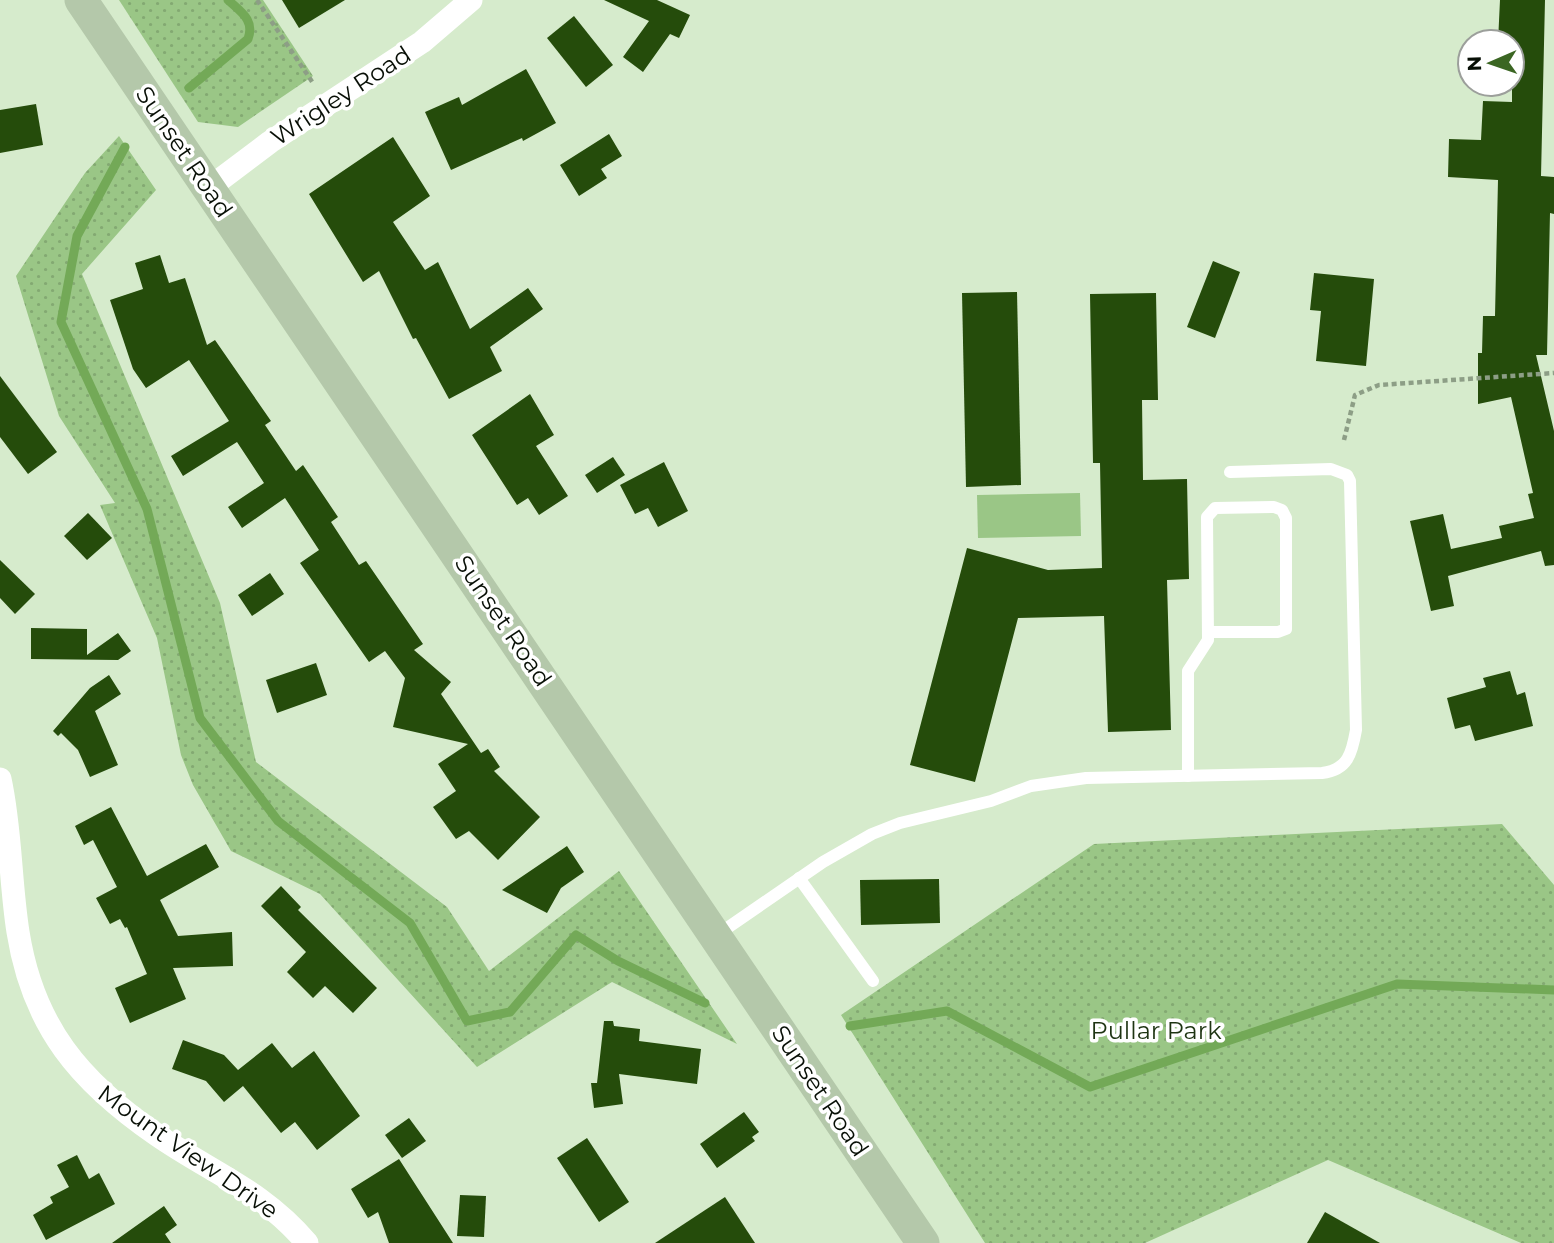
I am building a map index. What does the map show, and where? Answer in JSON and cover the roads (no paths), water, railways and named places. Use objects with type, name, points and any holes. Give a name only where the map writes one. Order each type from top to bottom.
[{"type":"main road","name":"Sunset Road","points":[[81,0],[923,1243]]},
{"type":"street","name":"Wrigley Road","points":[[209,188],[422,42],[471,0]]},
{"type":"street","name":"Mount View Drive","points":[[0,779],[8,815],[13,892],[26,971],[41,1009],[61,1044],[94,1087],[121,1110],[193,1159],[265,1200],[307,1243]]},
{"type":"lane","points":[[716,936],[799,878],[872,834],[900,823],[991,801],[1031,786],[1086,778],[1333,772],[1344,766],[1350,758],[1356,730],[1350,481],[1347,474],[1331,469],[1230,472]]},
{"type":"lane","points":[[1188,776],[1188,671],[1207,645],[1209,632],[1209,513],[1215,508],[1274,507],[1282,510],[1286,518],[1286,629],[1278,632],[1209,632]]},
{"type":"lane","points":[[799,878],[873,981]]},
{"type":"waterway","points":[[189,88],[248,39],[248,21],[228,0]]},
{"type":"waterway","points":[[125,147],[77,236],[61,322],[147,509],[200,718],[278,821],[410,923],[467,1021],[510,1012],[576,935],[618,961],[705,1003]]},
{"type":"waterway","points":[[850,1026],[947,1011],[1090,1087],[1397,984],[1554,990]]},
{"type":"park label","name":"Pullar Park","points":[[1156,1031]]}]
